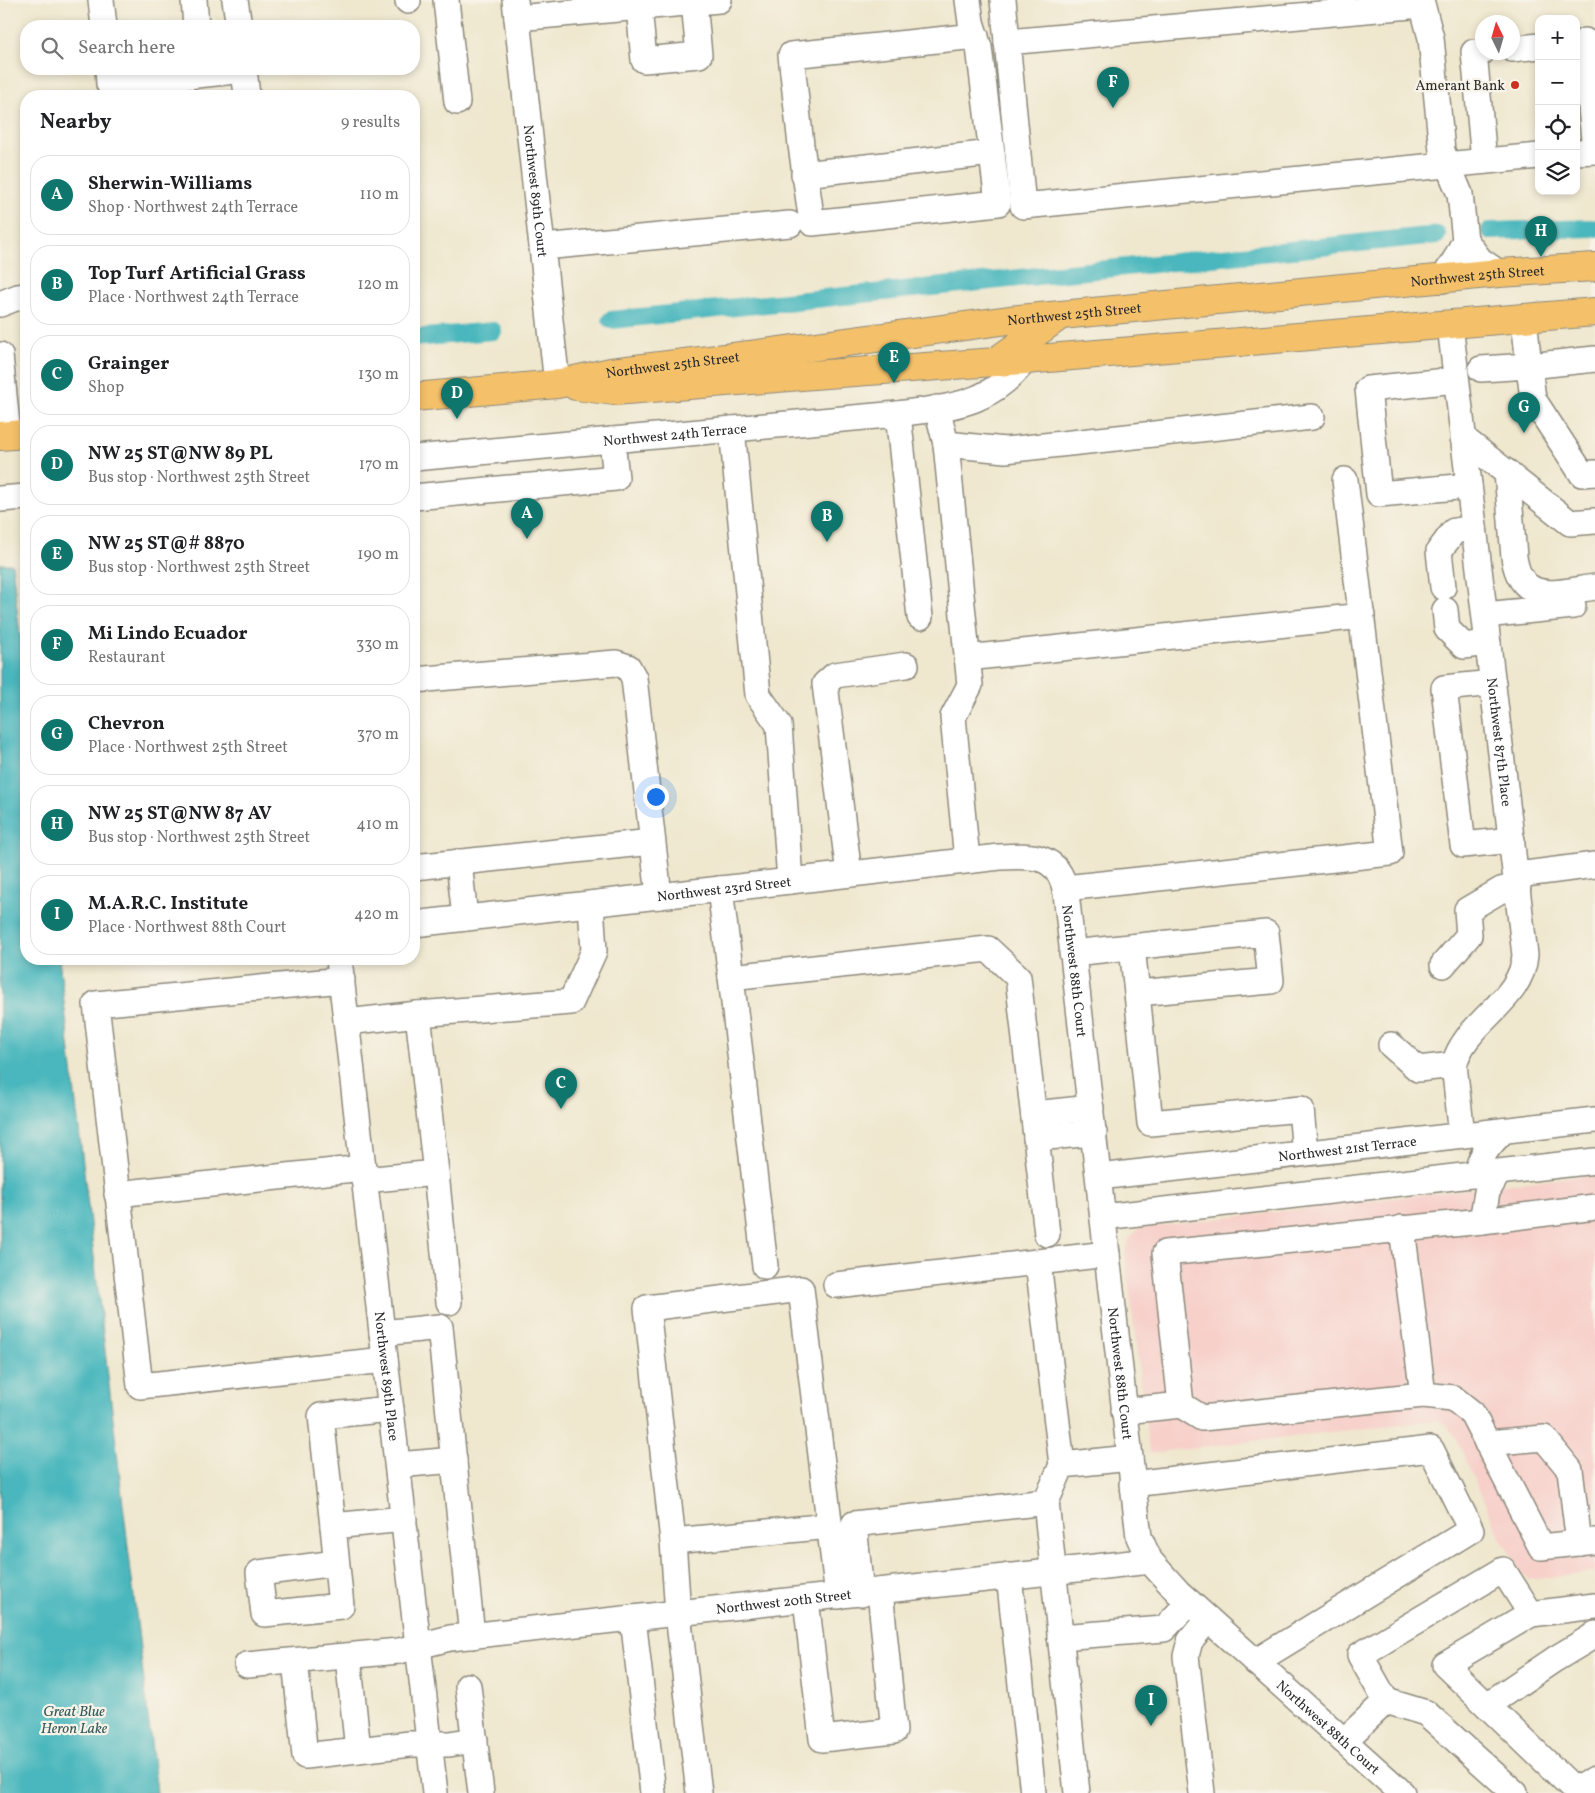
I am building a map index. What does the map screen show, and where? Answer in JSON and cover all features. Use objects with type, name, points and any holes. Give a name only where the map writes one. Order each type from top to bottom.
[{"type":"main road","name":"Northwest 25th Street","points":[[420,396],[557,384],[611,372],[1010,320],[1442,280],[1499,273],[1595,267]]},
{"type":"main road","name":"Northwest 25th Street","points":[[557,384],[614,391],[1025,360],[1595,312]]},
{"type":"main road","points":[[995,362],[1062,315]]},
{"type":"street","points":[[101,0],[103,20]]},
{"type":"street","points":[[194,0],[196,20]]},
{"type":"street","points":[[236,0],[238,20]]},
{"type":"street","points":[[446,0],[457,102]]},
{"type":"street","points":[[968,0],[971,22],[980,47],[998,203],[812,223],[804,174],[791,55],[976,36]]},
{"type":"street","points":[[1003,0],[1023,206],[1535,156]]},
{"type":"street","points":[[516,9],[639,7],[668,2],[706,1],[699,55],[644,60],[639,7]]},
{"type":"street","points":[[1007,42],[1239,11],[1422,2],[1431,38],[1442,150],[1460,194],[1464,240],[1455,260],[1442,280]]},
{"type":"street","name":"Northwest 89th Court","points":[[516,9],[557,384]]},
{"type":"street","points":[[1580,152],[1595,151],[1585,41]]},
{"type":"street","points":[[1520,48],[1535,46]]},
{"type":"street","points":[[1475,52],[1484,161]]},
{"type":"street","points":[[108,75],[109,84],[177,75]]},
{"type":"street","points":[[245,75],[247,90]]},
{"type":"street","points":[[804,174],[992,153]]},
{"type":"street","points":[[542,247],[790,224]]},
{"type":"street","points":[[1464,240],[1480,260],[1499,273]]},
{"type":"street","points":[[0,305],[20,297]]},
{"type":"street","points":[[0,305],[20,307]]},
{"type":"street","points":[[1524,318],[1533,398],[1582,474],[1595,473]]},
{"type":"street","name":"Northwest 87th Place","points":[[1450,325],[1525,955],[1525,965],[1521,977],[1462,1045],[1454,1065]]},
{"type":"street","points":[[0,355],[11,435]]},
{"type":"street","points":[[1481,369],[1595,359]]},
{"type":"street","name":"Northwest 24th Terrace","points":[[420,457],[898,414],[963,404],[988,394],[1013,376],[1025,360]]},
{"type":"street","name":"Northwest 24th Terrace","points":[[937,408],[995,362]]},
{"type":"street","points":[[1456,380],[1368,389],[1379,494],[1469,486]]},
{"type":"street","points":[[937,408],[946,444],[970,685],[953,717],[966,860]]},
{"type":"street","points":[[898,414],[920,617]]},
{"type":"street","points":[[946,444],[1005,450],[1312,417]]},
{"type":"street","points":[[732,429],[758,695],[779,725],[790,881]]},
{"type":"street","points":[[1463,438],[1570,523],[1595,521]]},
{"type":"street","points":[[420,496],[616,478],[612,440]]},
{"type":"street","points":[[1507,472],[1514,556],[1516,570],[1521,580],[1530,588],[1540,592],[1595,587]]},
{"type":"street","points":[[1065,888],[1390,853],[1345,480]]},
{"type":"street","points":[[0,500],[20,498]]},
{"type":"street","points":[[1474,528],[1454,531],[1439,551],[1447,629],[1464,646],[1488,643]]},
{"type":"street","points":[[1485,615],[1595,604]]},
{"type":"street","points":[[967,658],[1362,616]]},
{"type":"street","points":[[420,679],[616,663],[628,667],[634,678],[659,896]]},
{"type":"street","points":[[849,874],[825,684],[835,675],[906,665]]},
{"type":"street","points":[[1493,683],[1444,688],[1463,845],[1512,840]]},
{"type":"street","points":[[420,866],[652,842]]},
{"type":"street","name":"Northwest 23rd Street","points":[[420,923],[966,860],[1015,856],[1035,857]]},
{"type":"street","name":"Northwest 88th Court","points":[[1035,857],[1054,865],[1060,872],[1065,888],[1139,1537],[1150,1561],[1184,1597],[1402,1793]]},
{"type":"street","points":[[459,862],[465,918]]},
{"type":"street","points":[[1443,965],[1469,934],[1466,910],[1517,880],[1595,865]]},
{"type":"street","points":[[720,889],[764,1266]]},
{"type":"street","points":[[347,1022],[418,1014],[571,1002],[594,951],[591,904]]},
{"type":"street","points":[[1072,953],[1266,933],[1271,981],[1137,993]]},
{"type":"street","points":[[1132,947],[1150,1123],[1301,1110],[1305,1153]]},
{"type":"street","points":[[731,978],[988,949],[1018,977],[1047,1234]]},
{"type":"street","points":[[341,969],[96,1004],[117,1194],[140,1386],[385,1360]]},
{"type":"street","name":"Northwest 89th Place","points":[[341,969],[435,1793]]},
{"type":"street","points":[[418,1014],[449,1302]]},
{"type":"street","points":[[1391,1045],[1418,1069],[1454,1065],[1462,1135]]},
{"type":"street","points":[[1034,1114],[1091,1108]]},
{"type":"street","name":"Northwest 21st Terrace","points":[[1099,1177],[1595,1120]]},
{"type":"street","points":[[1482,1221],[1472,1188],[1479,1175],[1479,1160],[1485,1149],[1503,1130]]},
{"type":"street","points":[[1036,1138],[1094,1133]]},
{"type":"street","points":[[1103,1217],[1595,1161]]},
{"type":"street","points":[[117,1194],[363,1174],[436,1173]]},
{"type":"street","points":[[1181,1405],[1165,1253],[1482,1221],[1595,1207]]},
{"type":"street","points":[[1402,1228],[1423,1396]]},
{"type":"street","points":[[836,1285],[1108,1254]]},
{"type":"street","points":[[1038,1262],[1062,1465],[1046,1502],[1077,1793]]},
{"type":"street","points":[[699,1793],[678,1614],[674,1541],[647,1308],[800,1288],[830,1526],[859,1594],[894,1731],[822,1739],[806,1600]]},
{"type":"street","points":[[382,1334],[440,1327],[472,1636]]},
{"type":"street","points":[[1124,1411],[1181,1405],[1202,1418],[1423,1396],[1453,1398],[1472,1413],[1487,1443],[1541,1547],[1587,1542],[1570,1470],[1544,1438],[1487,1443]]},
{"type":"street","points":[[336,1563],[321,1416],[391,1408]]},
{"type":"street","points":[[1132,1484],[1431,1449],[1471,1530],[1255,1662]]},
{"type":"street","points":[[1062,1465],[1130,1458]]},
{"type":"street","points":[[398,1466],[454,1460]]},
{"type":"street","points":[[859,1594],[854,1524],[1046,1502]]},
{"type":"street","points":[[333,1526],[404,1518]]},
{"type":"street","points":[[674,1541],[830,1526]]},
{"type":"street","name":"Northwest 20th Street","points":[[247,1665],[348,1657],[399,1651],[450,1638],[1150,1561]]},
{"type":"street","points":[[1514,1793],[1426,1712],[1386,1701],[1360,1655],[1503,1570],[1531,1614]]},
{"type":"street","points":[[1009,1576],[1033,1793]]},
{"type":"street","points":[[1060,1637],[1138,1630],[1150,1617],[1184,1597]]},
{"type":"street","points":[[1580,1787],[1487,1705],[1445,1665],[1531,1614],[1595,1606]]},
{"type":"street","points":[[633,1618],[653,1793]]},
{"type":"street","points":[[1202,1793],[1186,1656],[1190,1641],[1208,1619]]},
{"type":"street","points":[[1487,1705],[1595,1634]]},
{"type":"street","points":[[348,1657],[358,1750]]},
{"type":"street","points":[[295,1660],[305,1756],[475,1740]]},
{"type":"street","points":[[468,1686],[481,1793]]},
{"type":"street","points":[[1344,1741],[1386,1701]]},
{"type":"shaded area","points":[[1595,1174],[1595,1572],[1528,1580],[1502,1541],[1455,1437],[1446,1425],[1437,1420],[1149,1453],[1125,1253],[1130,1237],[1140,1228]]},
{"type":"water","name":"Great Blue Heron Lake","points":[[0,564],[12,564],[20,635],[20,965],[60,965],[157,1793],[0,1793]]},
{"type":"waterway","points":[[1490,231],[1595,228]]},
{"type":"waterway","points":[[611,320],[1437,235]]},
{"type":"waterway","points":[[420,337],[493,331]]},
{"type":"place","name":"Amerant Bank","points":[[1515,85]]},
{"type":"place","name":"Mi Lindo Ecuador","points":[[1113,108]]},
{"type":"place","name":"NW 25 ST@NW 87 AV","points":[[1541,257]]},
{"type":"place","name":"NW 25 ST@# 8870","points":[[894,383]]},
{"type":"place","name":"NW 25 ST@NW 89 PL","points":[[457,419]]},
{"type":"place","name":"Chevron","points":[[1524,433]]},
{"type":"place","name":"Sherwin-Williams","points":[[527,539]]},
{"type":"place","name":"Top Turf Artificial Grass","points":[[827,542]]},
{"type":"place","name":"Grainger","points":[[561,1109]]},
{"type":"place","name":"M.A.R.C. Institute","points":[[1151,1726]]}]
